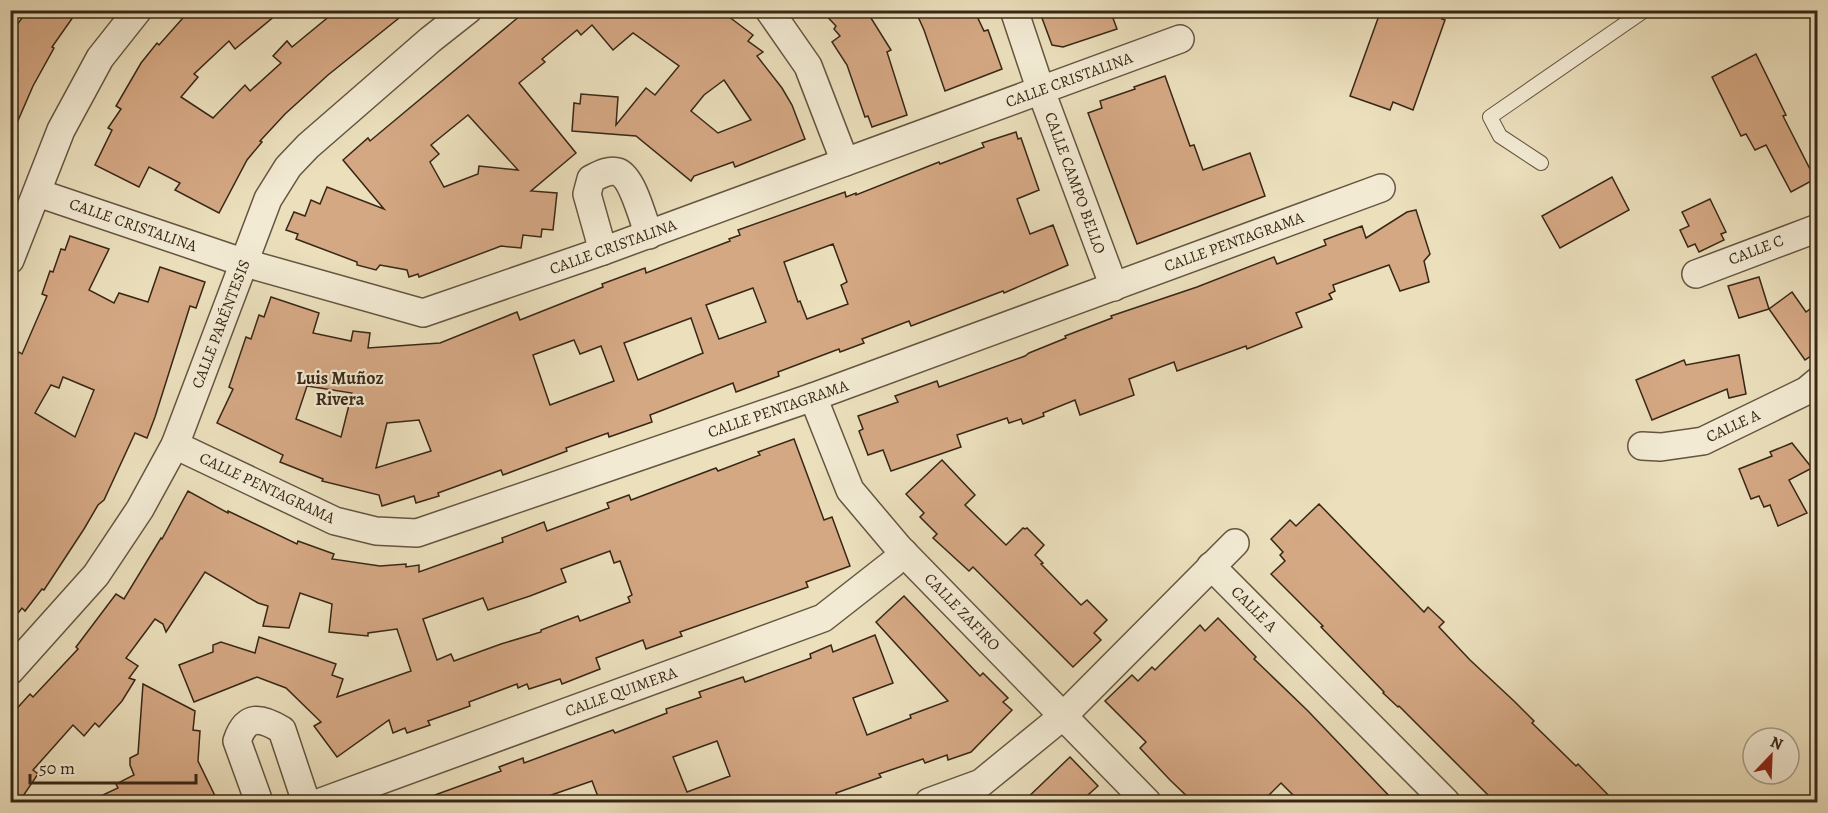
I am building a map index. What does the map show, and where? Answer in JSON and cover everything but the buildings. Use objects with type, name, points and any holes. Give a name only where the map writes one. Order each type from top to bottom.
[{"type":"street","points":[[10,260],[62,130],[100,58],[138,10]]},
{"type":"street","name":"CALLE PARÉNTESIS","points":[[10,671],[96,575],[140,509],[175,445],[268,199],[288,167],[308,146],[468,10]]},
{"type":"street","points":[[769,10],[808,66],[845,162]]},
{"type":"street","name":"CALLE CAMPO BELLO","points":[[1014,10],[1041,91],[1114,287]]},
{"type":"street","name":"CALLE CRISTALINA","points":[[38,193],[245,263],[423,313],[649,235],[1180,39]]},
{"type":"street","points":[[603,251],[587,194],[591,179],[605,172],[617,171],[628,178],[649,235]]},
{"type":"street","name":"CALLE PENTAGRAMA","points":[[175,445],[335,521],[376,531],[417,533],[813,397],[1381,188]]},
{"type":"street","name":"CALLE C","points":[[1696,274],[1818,228]]},
{"type":"street","name":"CALLE A","points":[[1642,446],[1661,447],[1703,441],[1806,391],[1818,381]]},
{"type":"street","name":"CALLE ZAFIRO","points":[[813,397],[850,490],[904,553],[1147,802]]},
{"type":"street","points":[[929,802],[981,783],[1063,716],[1235,543]]},
{"type":"street","name":"CALLE QUIMERA","points":[[321,802],[823,618],[904,553]]},
{"type":"street","name":"CALLE A","points":[[1211,566],[1446,802]]},
{"type":"street","points":[[259,802],[237,741],[246,725],[257,720],[266,721],[282,730],[306,802]]},
{"type":"lane","points":[[1541,163],[1500,136],[1490,117],[1645,10]]},
{"type":"district","name":"Luis Muñoz Rivera","points":[[340,388]]}]
